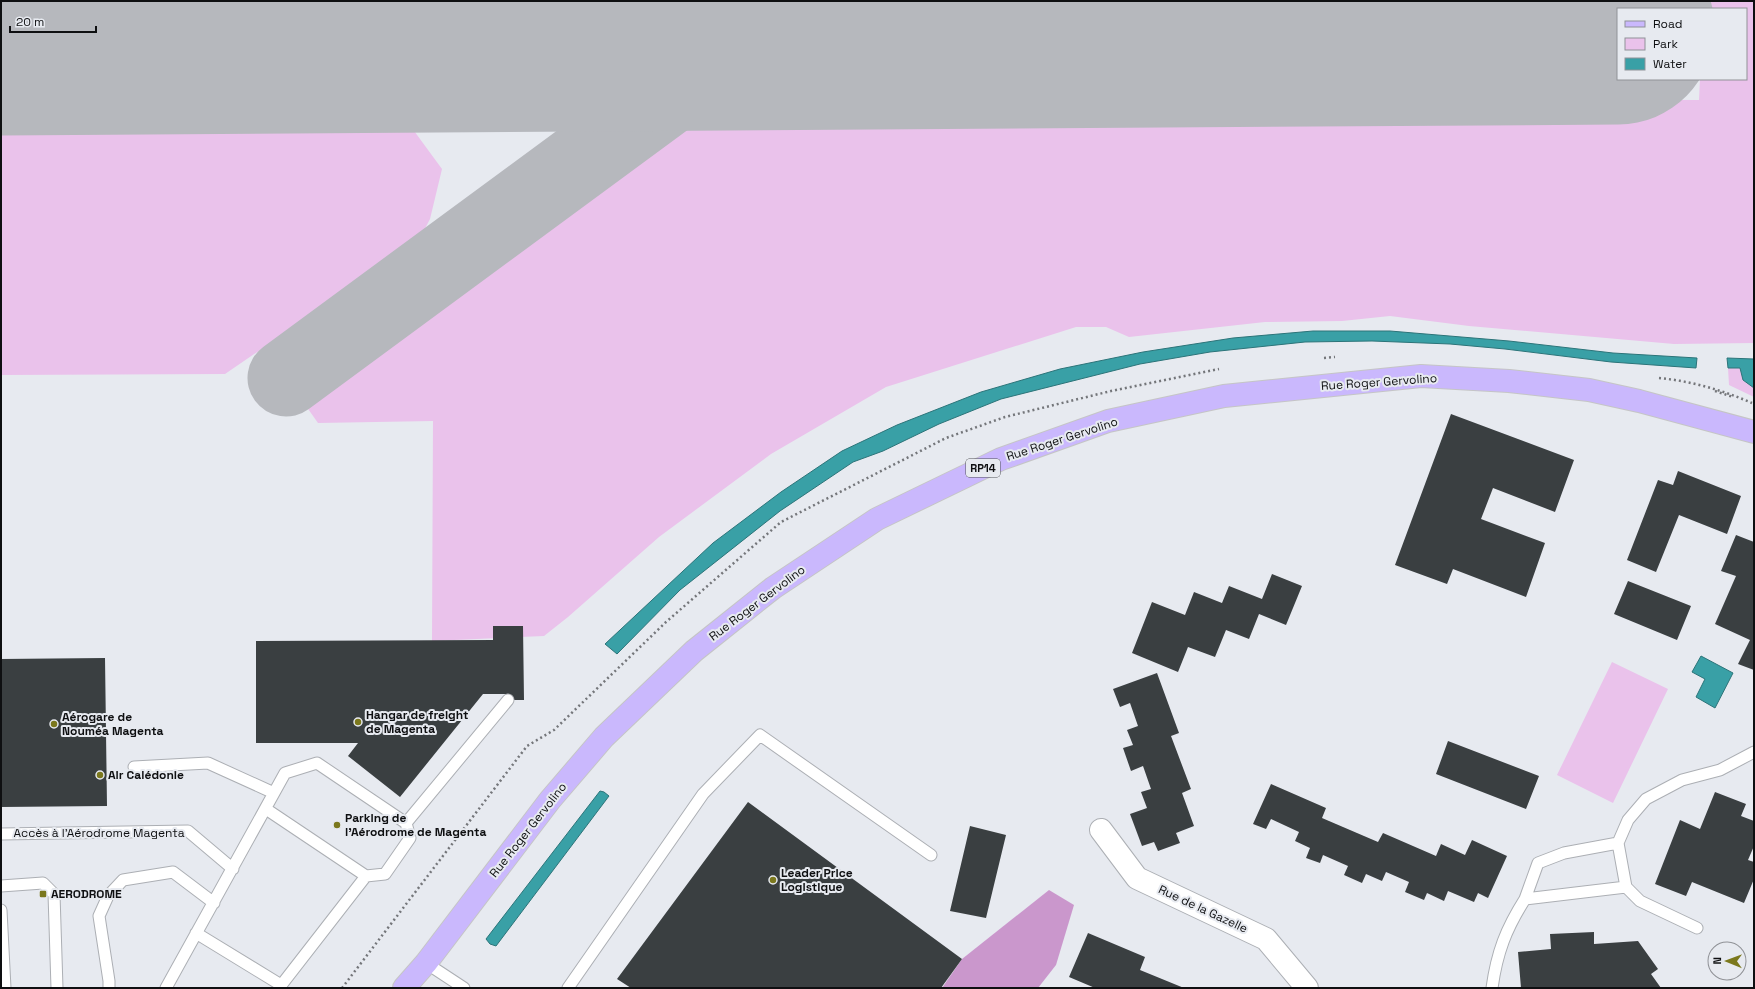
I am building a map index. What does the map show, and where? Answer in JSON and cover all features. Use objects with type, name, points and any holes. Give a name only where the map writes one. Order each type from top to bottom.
[{"type":"main road","name":"Rue Roger Gervolino","points":[[404,988],[426,963],[550,800],[604,737],[694,651],[773,588],[877,519],[1001,459],[1108,421],[1224,396],[1421,376],[1508,381],[1589,390],[1639,401],[1754,432]]},
{"type":"street","name":"Rue de la Gazelle","points":[[1101,830],[1137,878],[1266,939],[1306,988]]},
{"type":"lane","points":[[406,823],[508,700]]},
{"type":"lane","points":[[568,988],[703,794],[760,734],[931,855]]},
{"type":"lane","points":[[1696,928],[1640,901],[1626,887],[1618,843],[1628,820],[1646,799],[1682,780],[1720,770],[1754,752]]},
{"type":"lane","points":[[166,988],[233,869],[285,772],[317,762],[406,823],[410,838],[385,874],[366,876],[266,809]]},
{"type":"lane","points":[[134,767],[208,763],[274,793]]},
{"type":"lane","name":"Accès à l'Aérodrome Magenta","points":[[1,834],[188,831],[233,869]]},
{"type":"lane","points":[[1492,988],[1496,961],[1509,924],[1525,899],[1538,863],[1564,853],[1618,843]]},
{"type":"lane","points":[[108,988],[109,981],[99,916],[108,896],[123,880],[173,872],[214,903]]},
{"type":"lane","points":[[196,933],[280,986],[366,876]]},
{"type":"lane","points":[[1,886],[43,883],[54,894],[56,988]]},
{"type":"lane","points":[[1525,899],[1626,887]]},
{"type":"lane","points":[[1,910],[5,988]]},
{"type":"lane","points":[[426,963],[464,988]]},
{"type":"path","points":[[1324,358],[1339,357]]},
{"type":"path","points":[[342,988],[527,746],[554,730],[666,622],[781,522],[946,438],[998,420],[1111,391],[1208,370],[1224,368]]},
{"type":"path","points":[[1656,377],[1680,380],[1730,393],[1754,405]]},
{"type":"green space","points":[[1700,1],[1754,1],[1754,343],[1674,344],[1469,326],[1390,316],[1342,321],[1265,322],[1129,337],[1106,327],[1076,327],[886,387],[771,454],[659,537],[568,617],[544,636],[432,641],[433,421],[318,423],[306,406],[336,374],[644,147],[711,105],[749,97],[1699,100],[1700,80],[1747,80],[1747,8],[1700,8]]},
{"type":"green space","points":[[1,101],[351,101],[409,124],[442,169],[430,219],[418,242],[225,374],[1,375]]},
{"type":"green space","points":[[1728,368],[1740,368],[1743,380],[1754,388],[1754,397],[1729,385]]},
{"type":"green space","points":[[1612,662],[1668,689],[1613,803],[1557,775]]},
{"type":"shaded area","points":[[1049,890],[1074,905],[1056,965],[1038,988],[942,988],[962,959]]},
{"type":"water","points":[[1313,331],[1390,331],[1509,341],[1613,353],[1697,358],[1696,368],[1611,362],[1450,344],[1372,341],[1305,342],[1210,352],[1140,364],[1001,399],[939,424],[883,451],[853,462],[780,511],[680,590],[617,654],[605,644],[713,543],[781,492],[842,451],[897,425],[981,392],[1060,369],[1143,352],[1233,338]]},
{"type":"water","points":[[1727,358],[1754,359],[1754,388],[1743,380],[1740,368],[1728,368]]},
{"type":"water","points":[[1701,656],[1733,673],[1715,708],[1696,697],[1705,679],[1692,672]]},
{"type":"water","points":[[600,791],[609,796],[496,946],[490,944],[486,939]]},
{"type":"building","points":[[1451,414],[1574,460],[1555,512],[1493,488],[1481,519],[1545,543],[1526,597],[1453,569],[1447,584],[1395,565]]},
{"type":"building","points":[[1678,471],[1741,496],[1727,534],[1679,515],[1656,572],[1627,560],[1658,480],[1673,485]]},
{"type":"building","points":[[1736,535],[1754,542],[1754,670],[1738,664],[1750,640],[1715,624],[1736,576],[1721,571]]},
{"type":"building","points":[[1272,574],[1302,586],[1286,625],[1259,614],[1249,639],[1226,630],[1215,657],[1188,647],[1178,672],[1132,653],[1152,602],[1185,615],[1194,592],[1222,603],[1229,586],[1262,599]]},
{"type":"building","points":[[1628,581],[1691,606],[1677,640],[1614,614]]},
{"type":"building","name":"Hangar de freight de Magenta","points":[[493,626],[523,626],[524,700],[508,700],[508,694],[483,694],[400,797],[348,756],[358,743],[256,743],[256,641],[493,640]]},
{"type":"building","name":"Aérogare de Nouméa Magenta","points":[[105,658],[107,806],[1,807],[1,659]]},
{"type":"building","points":[[1157,673],[1179,733],[1171,736],[1191,789],[1182,793],[1194,826],[1176,833],[1180,843],[1158,851],[1154,842],[1142,846],[1130,814],[1147,808],[1141,792],[1151,789],[1143,766],[1131,771],[1123,748],[1133,745],[1127,730],[1138,726],[1130,703],[1120,707],[1113,689]]},
{"type":"building","points":[[1448,741],[1539,776],[1526,809],[1436,774]]},
{"type":"building","points":[[1271,784],[1326,808],[1322,818],[1378,842],[1383,833],[1436,856],[1441,844],[1465,855],[1472,840],[1507,856],[1488,898],[1478,893],[1474,902],[1448,891],[1444,901],[1427,893],[1424,900],[1405,892],[1409,882],[1386,872],[1382,881],[1366,874],[1362,883],[1344,875],[1348,866],[1323,855],[1320,863],[1306,858],[1310,848],[1295,841],[1299,832],[1271,819],[1266,829],[1253,824]]},
{"type":"building","points":[[1715,792],[1746,804],[1741,816],[1754,821],[1754,846],[1748,860],[1754,862],[1754,879],[1744,903],[1692,882],[1686,896],[1655,884],[1680,820],[1700,829]]},
{"type":"building","name":"Leader Price Logistique","points":[[748,802],[962,959],[941,988],[631,988],[617,979]]},
{"type":"building","points":[[970,826],[1006,835],[986,918],[950,911]]},
{"type":"building","points":[[1594,932],[1594,944],[1638,941],[1658,969],[1651,974],[1661,988],[1521,988],[1518,952],[1551,949],[1550,934]]},
{"type":"building","points":[[1088,933],[1145,957],[1140,970],[1184,988],[1095,988],[1069,977]]},
{"type":"taxiway","points":[[1436,29],[1470,18],[1503,1]]},
{"type":"taxiway","points":[[1661,8],[1663,1]]},
{"type":"taxiway","points":[[1559,28],[1571,39],[1586,46],[1601,49],[1617,48]]},
{"type":"taxiway","points":[[286,378],[753,34]]},
{"type":"runway","points":[[1,39],[1617,28]]},
{"type":"place","name":"Hangar de freight de Magenta","points":[[358,722]]},
{"type":"place","name":"Aérogare de Nouméa Magenta","points":[[54,724]]},
{"type":"place","name":"Air Calédonie","points":[[100,775]]},
{"type":"place","name":"Parking de l'Aérodrome de Magenta","points":[[337,825]]},
{"type":"place","name":"Leader Price Logistique","points":[[773,880]]},
{"type":"place","name":"AERODROME","points":[[43,894]]}]
